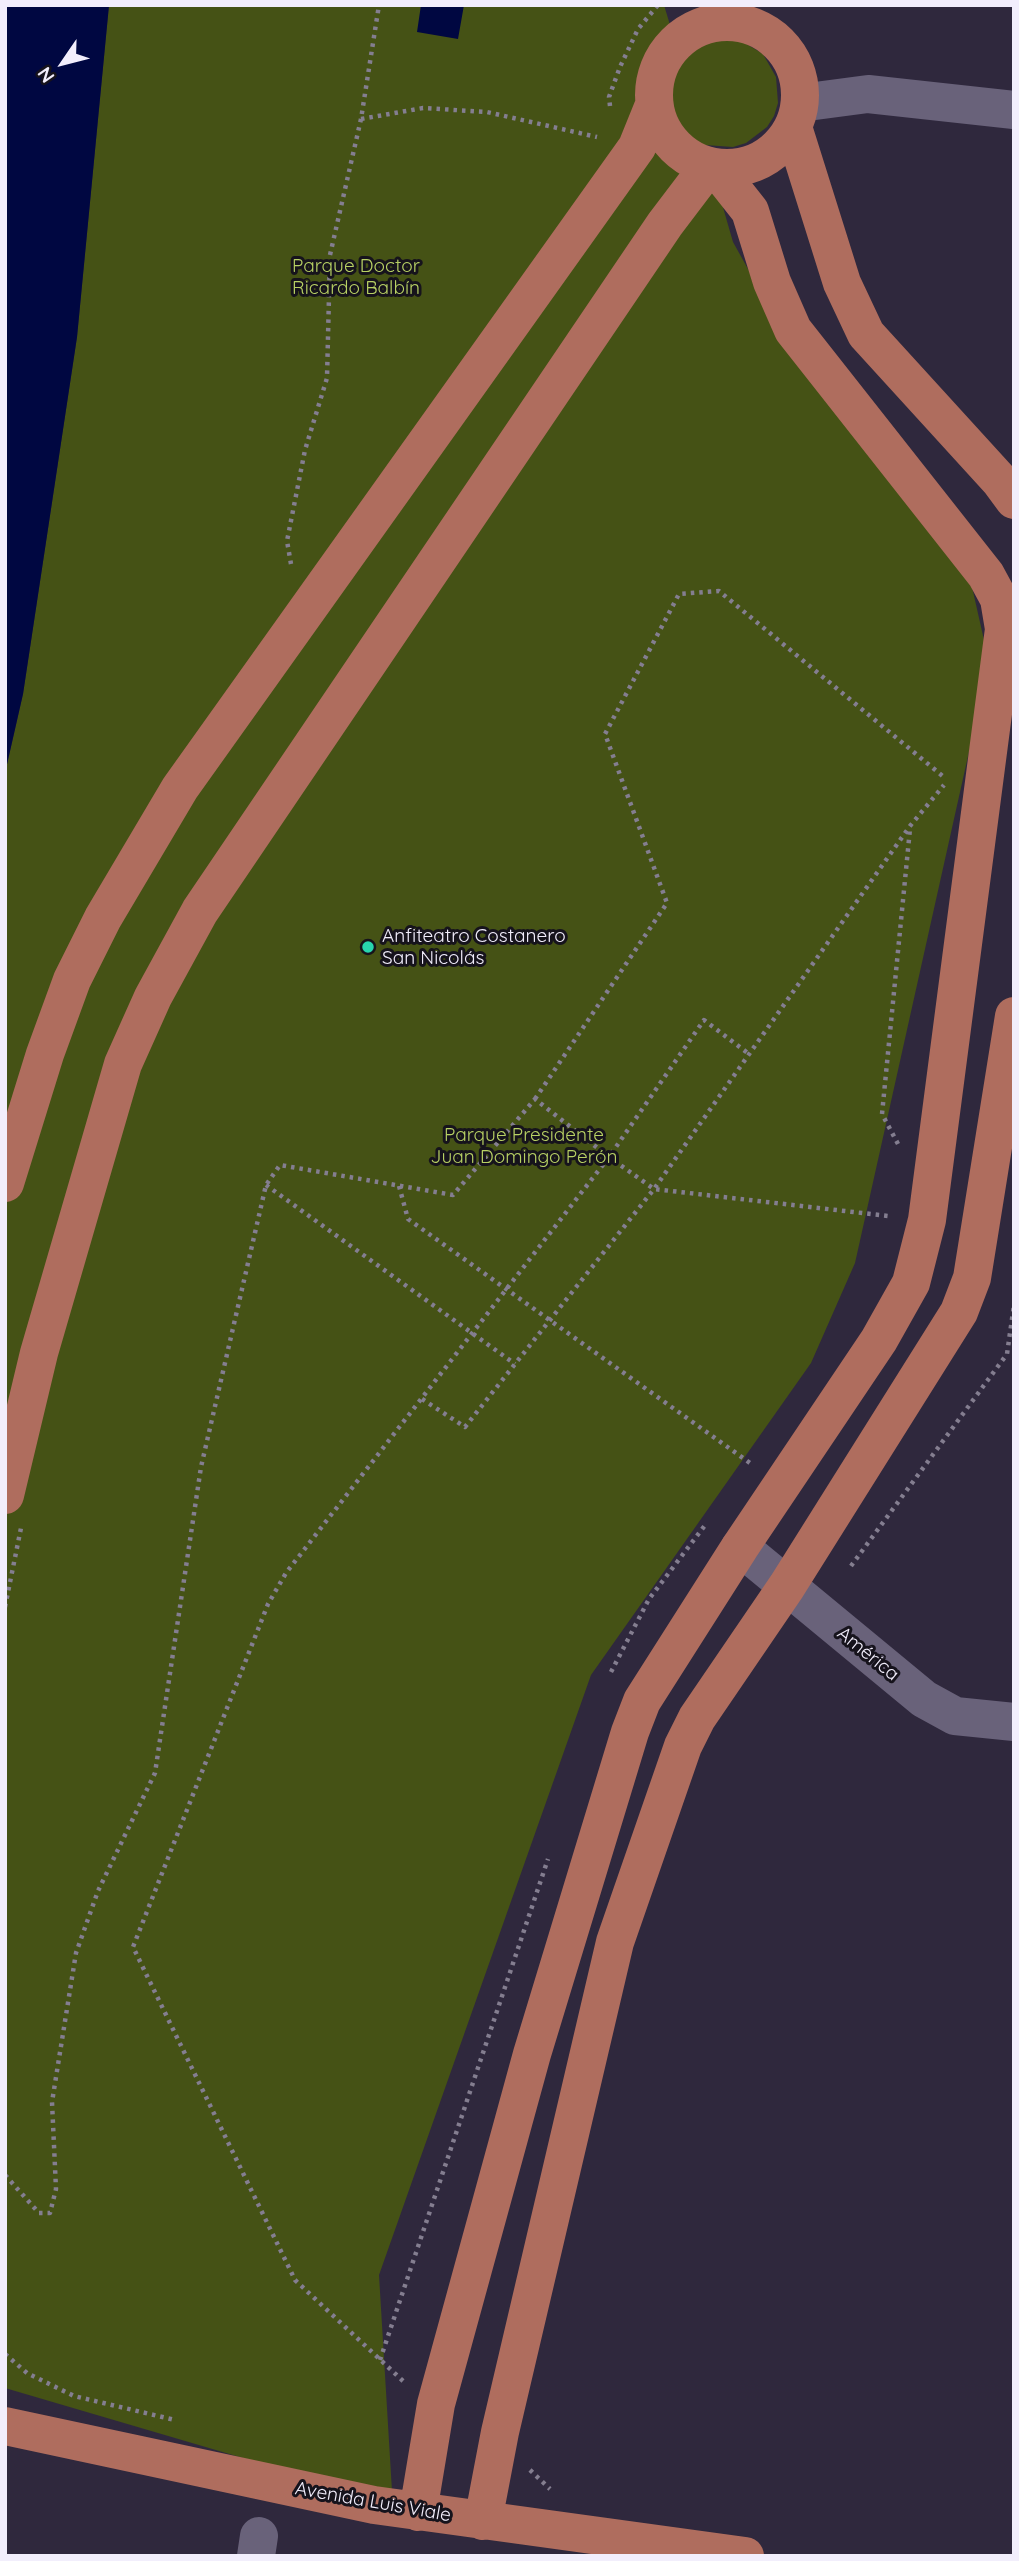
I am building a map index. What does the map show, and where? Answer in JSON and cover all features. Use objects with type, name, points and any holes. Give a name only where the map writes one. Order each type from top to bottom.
[{"type":"main road","points":[[796,115],[782,142],[769,155],[752,164],[734,168],[712,167],[689,158],[672,144],[660,125],[654,105],[654,83],[660,62],[688,18],[704,24],[759,18],[792,61],[799,82],[796,115],[842,283],[866,334],[1000,481],[1014,500]]},
{"type":"main road","points":[[5,1183],[45,1054],[72,980],[103,918],[180,788],[637,147],[654,105]]},
{"type":"main road","points":[[418,2512],[436,2404],[532,2054],[630,1732],[642,1701],[740,1547],[879,1340],[911,1283],[927,1220],[1004,629],[999,599],[986,575],[793,330],[772,282],[750,211],[712,167]]},
{"type":"main road","points":[[14,1506],[39,1353],[123,1064],[153,997],[207,900],[685,194],[712,167]]},
{"type":"main road","points":[[483,2521],[500,2432],[615,1942],[683,1746],[697,1718],[787,1586],[959,1312],[972,1278],[1014,1017]]},
{"type":"main road","name":"Avenida Luis Viale","points":[[5,2426],[360,2502],[745,2556]]},
{"type":"street","points":[[796,115],[868,94],[1014,110]]},
{"type":"street","name":"América","points":[[740,1547],[924,1699],[955,1716],[1014,1722]]},
{"type":"path","points":[[293,575],[287,541],[304,450],[327,377],[330,255],[361,119],[379,5]]},
{"type":"path","points":[[361,119],[423,108],[487,112],[602,138]]},
{"type":"path","points":[[5,2175],[39,2213],[50,2213],[56,2189],[52,2102],[76,1953],[99,1891],[155,1773],[201,1467],[266,1185],[280,1165],[453,1195],[535,1099],[667,904],[605,734],[679,594],[719,591],[948,780]]},
{"type":"path","points":[[422,1399],[465,1427],[654,1189],[910,826],[948,780],[950,767]]},
{"type":"path","points":[[403,2394],[404,2382],[295,2280],[133,1948],[268,1604],[286,1573],[608,1157],[704,1020],[749,1054]]},
{"type":"path","points":[[535,1099],[608,1157],[654,1189],[927,1220]]},
{"type":"path","points":[[266,1185],[515,1364]]},
{"type":"path","points":[[399,1186],[408,1219],[751,1464]]},
{"type":"path","points":[[851,1566],[1007,1354],[1014,1305]]},
{"type":"path","points":[[5,1607],[14,1506]]},
{"type":"path","points":[[5,2354],[27,2373],[74,2396],[179,2421]]},
{"type":"path","points":[[530,2470],[550,2489]]},
{"type":"green space","name":"Parque Presidente Juan Domingo Perón","points":[[109,5],[664,5],[680,58],[700,43],[727,38],[740,40],[763,54],[776,77],[778,103],[767,127],[746,143],[733,147],[705,145],[733,242],[773,314],[972,587],[989,662],[855,1263],[811,1363],[591,1675],[379,2275],[392,2491],[328,2483],[5,2388],[5,773],[23,694],[77,337]]},
{"type":"shaded area","points":[[5,5],[109,5],[77,337],[23,694],[5,773]]},
{"type":"shaded area","points":[[421,5],[464,5],[458,39],[417,32]]},
{"type":"place","name":"Anfiteatro Costanero San Nicolás","points":[[368,947]]},
{"type":"park label","name":"Parque Doctor Ricardo Balbín","points":[[356,277]]}]
